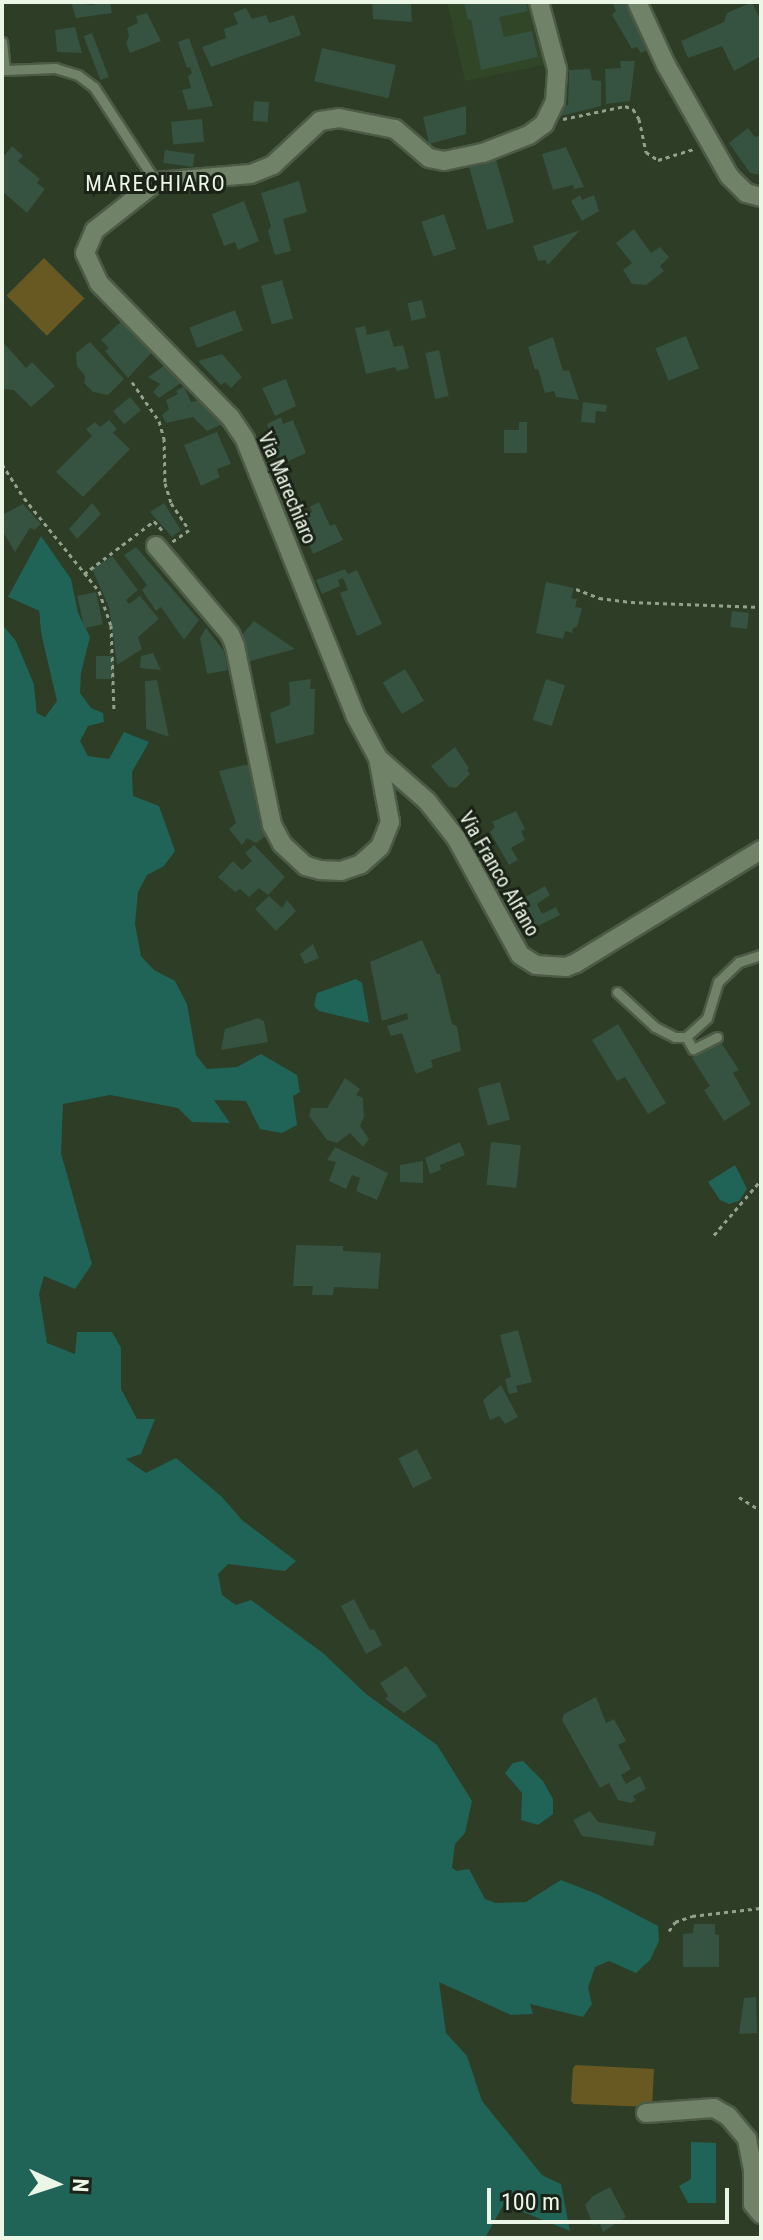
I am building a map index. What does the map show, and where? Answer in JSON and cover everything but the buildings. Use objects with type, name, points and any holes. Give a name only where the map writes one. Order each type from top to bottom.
[{"type":"street","points":[[156,182],[251,174],[273,165],[320,121],[339,118],[395,129],[429,158],[444,161],[483,153],[529,135],[544,124],[555,101],[557,69],[539,2]]},
{"type":"street","points":[[637,2],[729,176],[746,193],[761,197]]},
{"type":"street","name":"Via Marechiaro","points":[[156,182],[95,230],[85,253],[99,283],[230,417],[245,439],[356,717],[378,758],[390,822],[380,847],[361,864],[341,871],[306,866],[282,844],[272,825],[230,634],[156,546]]},
{"type":"street","name":"Via Franco Alfano","points":[[378,758],[427,801],[456,838],[520,955],[529,963],[544,967],[576,963],[761,850]]},
{"type":"street","points":[[646,2113],[714,2108],[728,2116],[747,2139],[753,2170],[753,2204],[761,2214]]},
{"type":"lane","points":[[2,42],[5,70],[55,68],[78,75],[94,87],[156,182]]},
{"type":"lane","points":[[617,992],[655,1027],[675,1037],[686,1037],[707,1018],[718,982],[739,962],[761,955]]},
{"type":"lane","points":[[686,1037],[693,1049],[717,1037]]},
{"type":"path","points":[[544,124],[625,106],[633,109],[639,119],[646,152],[658,160],[709,142]]},
{"type":"path","points":[[84,574],[154,521],[172,542],[189,530],[171,503],[165,483],[164,438],[159,421],[132,382]]},
{"type":"path","points":[[2,464],[99,591],[111,625],[114,709]]},
{"type":"path","points":[[576,589],[599,598],[631,602],[761,607]]},
{"type":"path","points":[[714,1235],[761,1180]]},
{"type":"path","points":[[739,1497],[761,1511]]},
{"type":"path","points":[[669,1931],[675,1922],[692,1916],[761,1908]]},
{"type":"path","points":[[671,1915],[675,1922]]},
{"type":"shaded area","points":[[447,2],[531,2],[545,65],[465,81]]},
{"type":"shaded area","points":[[44,258],[84,298],[47,336],[7,295]]},
{"type":"shaded area","points":[[576,2065],[654,2069],[652,2107],[574,2104],[571,2101],[573,2068]]},
{"type":"water","points":[[41,536],[71,579],[78,613],[90,637],[81,673],[80,693],[91,708],[103,713],[104,722],[88,726],[80,741],[88,756],[109,759],[124,732],[149,742],[132,772],[133,796],[159,806],[175,851],[164,866],[147,875],[138,892],[135,924],[141,956],[154,970],[175,981],[187,1004],[196,1055],[207,1069],[237,1067],[261,1054],[297,1075],[300,1092],[293,1096],[297,1125],[282,1133],[260,1129],[246,1101],[214,1100],[230,1123],[192,1122],[178,1108],[110,1095],[63,1104],[61,1153],[92,1264],[75,1289],[44,1276],[39,1294],[47,1343],[75,1354],[77,1332],[112,1332],[121,1348],[121,1389],[137,1419],[155,1419],[141,1454],[126,1459],[146,1473],[176,1458],[222,1497],[242,1520],[296,1561],[285,1571],[228,1564],[218,1574],[222,1595],[236,1605],[251,1600],[323,1653],[366,1694],[437,1745],[472,1801],[465,1833],[455,1844],[452,1868],[457,1871],[469,1869],[485,1899],[496,1903],[526,1902],[561,1880],[599,1895],[658,1926],[659,1941],[650,1960],[636,1973],[609,1961],[595,1967],[588,1988],[592,2004],[583,2017],[530,2004],[533,2014],[511,2015],[439,1982],[446,2033],[467,2056],[482,2101],[542,2175],[561,2184],[570,2231],[504,2204],[485,2238],[2,2238],[2,624],[16,641],[34,684],[37,713],[45,717],[56,701],[39,611],[8,597]]},
{"type":"water","points":[[356,979],[362,983],[369,1023],[319,1011],[314,1006],[317,993]]},
{"type":"water","points":[[735,1165],[747,1189],[739,1201],[729,1204],[720,1200],[708,1182]]},
{"type":"water","points":[[523,1761],[543,1781],[553,1799],[553,1814],[538,1825],[521,1820],[522,1793],[505,1773],[513,1763]]},
{"type":"water","points":[[691,2142],[716,2143],[716,2203],[688,2203],[679,2186],[691,2179]]},
{"type":"pier","points":[[8,597],[39,611],[57,701],[45,717],[37,713],[34,684],[16,641],[2,624],[2,620],[19,640],[38,683],[44,712],[52,700],[36,613],[6,600]]},
{"type":"district","name":"MARECHIARO","points":[[156,184]]}]
